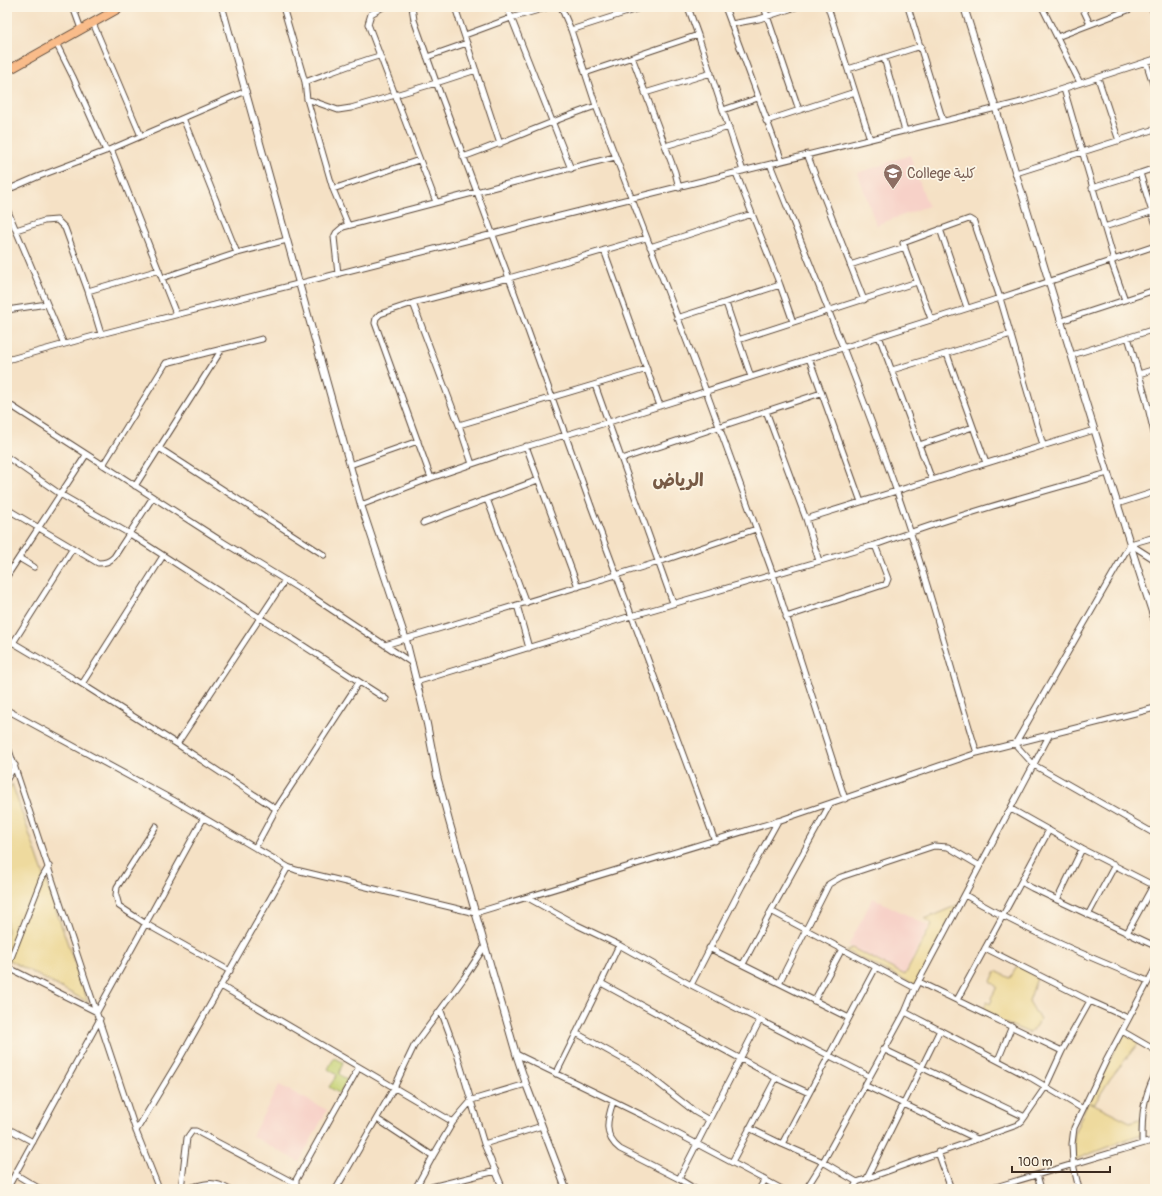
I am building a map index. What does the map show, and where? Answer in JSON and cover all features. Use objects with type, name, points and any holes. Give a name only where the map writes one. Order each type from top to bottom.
[{"type":"main road","points":[[7,71],[121,7]]},
{"type":"street","points":[[73,7],[81,29]]},
{"type":"street","points":[[222,7],[361,505],[406,640],[447,813],[516,1054],[566,1189]]},
{"type":"street","points":[[283,7],[305,82],[308,99],[333,189],[348,225]]},
{"type":"street","points":[[383,7],[371,14],[368,24],[436,202]]},
{"type":"street","points":[[412,7],[414,20],[436,83],[493,234],[564,434],[715,841]]},
{"type":"street","points":[[455,7],[500,144]]},
{"type":"street","points":[[507,7],[572,169]]},
{"type":"street","points":[[465,35],[511,18],[550,7]]},
{"type":"street","points":[[561,7],[615,157],[706,391],[773,574],[845,799]]},
{"type":"street","points":[[570,30],[643,7]]},
{"type":"street","points":[[688,7],[743,171]]},
{"type":"street","points":[[725,7],[782,161]]},
{"type":"street","points":[[764,7],[799,110]]},
{"type":"street","points":[[731,24],[768,17],[796,7]]},
{"type":"street","points":[[828,7],[870,139]]},
{"type":"street","points":[[908,7],[921,46],[942,121]]},
{"type":"street","points":[[964,7],[1117,504],[1155,621]]},
{"type":"street","points":[[1042,7],[1080,83]]},
{"type":"street","points":[[1082,7],[1090,24]]},
{"type":"street","points":[[1057,36],[1136,7]]},
{"type":"street","points":[[1151,7],[1155,15]]},
{"type":"street","points":[[93,23],[141,136]]},
{"type":"street","points":[[585,73],[698,35]]},
{"type":"street","points":[[427,57],[467,43]]},
{"type":"street","points":[[56,44],[73,77],[106,151]]},
{"type":"street","points":[[848,70],[921,46]]},
{"type":"street","points":[[305,82],[355,63],[379,56]]},
{"type":"street","points":[[632,57],[675,172],[679,188]]},
{"type":"street","points":[[884,58],[905,131]]},
{"type":"street","points":[[7,360],[176,314],[299,284],[556,217],[679,188],[807,154],[1025,101],[1155,59]]},
{"type":"street","points":[[1146,62],[1155,90]]},
{"type":"street","points":[[308,99],[338,110],[351,108],[476,70]]},
{"type":"street","points":[[645,93],[710,73]]},
{"type":"street","points":[[1098,78],[1120,141]]},
{"type":"street","points":[[1064,88],[1104,227],[1112,261],[1125,300]]},
{"type":"street","points":[[7,190],[111,149],[246,91]]},
{"type":"street","points":[[766,121],[855,92]]},
{"type":"street","points":[[723,110],[758,98]]},
{"type":"street","points":[[463,157],[596,106]]},
{"type":"street","points":[[183,118],[237,253]]},
{"type":"street","points":[[665,146],[729,127]]},
{"type":"street","points":[[1016,173],[1155,129]]},
{"type":"street","points":[[111,149],[176,314]]},
{"type":"street","points":[[807,154],[864,300]]},
{"type":"street","points":[[338,274],[334,237],[340,229],[348,225],[615,157]]},
{"type":"street","points":[[333,189],[420,160]]},
{"type":"street","points":[[770,164],[843,347],[897,491],[977,753]]},
{"type":"street","points":[[1092,188],[1155,168]]},
{"type":"street","points":[[1140,172],[1153,211],[1155,222]]},
{"type":"street","points":[[736,173],[793,322]]},
{"type":"street","points":[[7,209],[64,344]]},
{"type":"street","points":[[1104,227],[1153,211]]},
{"type":"street","points":[[650,247],[752,214]]},
{"type":"street","points":[[931,319],[903,243],[969,219],[974,222],[1000,298],[1043,445]]},
{"type":"street","points":[[16,230],[44,221],[57,220],[64,228],[88,291],[101,334]]},
{"type":"street","points":[[940,229],[967,308]]},
{"type":"street","points":[[431,478],[375,323],[376,318],[380,314],[413,303],[509,278],[646,238]]},
{"type":"street","points":[[162,278],[237,253],[287,240]]},
{"type":"street","points":[[361,505],[431,478],[526,446],[609,422],[1000,298],[1155,246]]},
{"type":"street","points":[[850,265],[905,247]]},
{"type":"street","points":[[604,250],[660,406]]},
{"type":"street","points":[[88,291],[159,270]]},
{"type":"street","points":[[738,340],[917,282]]},
{"type":"street","points":[[678,318],[780,285]]},
{"type":"street","points":[[1061,321],[1155,290]]},
{"type":"street","points":[[413,303],[459,425],[472,464]]},
{"type":"street","points":[[726,303],[751,377]]},
{"type":"street","points":[[7,310],[47,304]]},
{"type":"street","points":[[1072,355],[1155,329]]},
{"type":"street","points":[[892,370],[1011,334]]},
{"type":"street","points":[[879,336],[932,480]]},
{"type":"street","points":[[1128,337],[1155,437]]},
{"type":"street","points":[[103,465],[166,363],[262,339]]},
{"type":"street","points":[[135,486],[222,349]]},
{"type":"street","points":[[947,354],[986,463]]},
{"type":"street","points":[[809,358],[861,502]]},
{"type":"street","points":[[459,425],[647,369]]},
{"type":"street","points":[[1139,374],[1155,369]]},
{"type":"street","points":[[595,385],[673,603]]},
{"type":"street","points":[[622,459],[821,393]]},
{"type":"street","points":[[7,403],[86,455],[285,580],[412,663]]},
{"type":"street","points":[[766,411],[806,519],[819,561]]},
{"type":"street","points":[[919,445],[973,427]]},
{"type":"street","points":[[806,519],[1094,430]]},
{"type":"street","points":[[350,465],[418,441]]},
{"type":"street","points":[[526,446],[578,587]]},
{"type":"street","points":[[159,448],[324,555]]},
{"type":"street","points":[[7,576],[86,455]]},
{"type":"street","points":[[7,457],[60,494],[130,534],[386,699]]},
{"type":"street","points":[[416,682],[673,603],[875,545],[910,532],[1039,492],[1108,473]]},
{"type":"street","points":[[423,523],[538,480]]},
{"type":"street","points":[[1117,504],[1155,492]]},
{"type":"street","points":[[7,508],[98,563],[104,563],[114,557],[154,497]]},
{"type":"street","points":[[487,499],[526,603]]},
{"type":"street","points":[[385,645],[406,640],[659,562],[756,529]]},
{"type":"street","points":[[1015,744],[1130,544],[1155,537]]},
{"type":"street","points":[[1130,544],[1155,560]]},
{"type":"street","points":[[786,616],[886,584],[888,579],[875,545]]},
{"type":"street","points":[[13,643],[73,548]]},
{"type":"street","points":[[82,684],[163,556]]},
{"type":"street","points":[[19,558],[34,567]]},
{"type":"street","points":[[177,744],[285,580]]},
{"type":"street","points":[[517,605],[529,648]]},
{"type":"street","points":[[7,639],[177,744],[276,809]]},
{"type":"street","points":[[255,848],[276,809],[359,682]]},
{"type":"street","points":[[7,710],[173,800],[203,819],[288,867],[475,913],[778,821],[977,753],[1155,708]]},
{"type":"street","points":[[806,1189],[823,1162],[904,1012],[1050,734]]},
{"type":"street","points":[[7,744],[49,866],[136,1131],[159,1189]]},
{"type":"street","points":[[1015,744],[1034,765],[1155,834]]},
{"type":"street","points":[[7,779],[15,765]]},
{"type":"street","points":[[742,964],[830,804]]},
{"type":"street","points":[[1011,809],[1082,849],[1154,883],[1127,933]]},
{"type":"street","points":[[97,1012],[203,819]]},
{"type":"street","points":[[691,985],[709,948],[778,821]]},
{"type":"street","points":[[156,826],[117,887],[116,895],[119,906],[146,924],[230,971]]},
{"type":"street","points":[[957,1000],[1049,830]]},
{"type":"street","points":[[779,983],[829,884],[841,877],[934,846],[942,845],[980,866]]},
{"type":"street","points":[[1057,900],[1082,849]]},
{"type":"street","points":[[1088,915],[1115,865]]},
{"type":"street","points":[[49,866],[42,878],[7,968],[97,1012]]},
{"type":"street","points":[[136,1131],[230,971],[288,867]]},
{"type":"street","points":[[1021,882],[1155,946]]},
{"type":"street","points":[[965,895],[1002,915],[1092,958],[1148,981]]},
{"type":"street","points":[[528,898],[619,945],[691,985],[869,1076]]},
{"type":"street","points":[[771,911],[916,988]]},
{"type":"street","points":[[556,1074],[619,945]]},
{"type":"street","points":[[336,1189],[394,1088],[414,1046],[441,1011],[485,946]]},
{"type":"street","points":[[709,948],[849,1018]]},
{"type":"street","points":[[985,948],[1090,1001],[1128,1018]]},
{"type":"street","points":[[814,1000],[842,949]]},
{"type":"street","points":[[782,1144],[876,967]]},
{"type":"street","points":[[1080,1189],[1073,1164],[1072,1144],[1074,1128],[1128,1018],[1155,968]]},
{"type":"street","points":[[919,982],[1062,1051]]},
{"type":"street","points":[[601,983],[776,1078],[809,1093]]},
{"type":"street","points":[[221,986],[453,1122]]},
{"type":"street","points":[[853,1189],[857,1182],[867,1178],[1016,1125],[1025,1117],[1046,1086],[1062,1051],[1090,1001]]},
{"type":"street","points":[[441,1011],[472,1100],[484,1144],[503,1189]]},
{"type":"street","points":[[904,1012],[1046,1086],[1083,1109]]},
{"type":"street","points":[[7,1189],[100,1019]]},
{"type":"street","points":[[679,1179],[760,1020]]},
{"type":"street","points":[[998,1060],[1012,1026]]},
{"type":"street","points":[[867,1178],[940,1030]]},
{"type":"street","points":[[1122,1031],[1155,1050]]},
{"type":"street","points":[[576,1033],[640,1068],[696,1112],[709,1120]]},
{"type":"street","points":[[883,1049],[1025,1117]]},
{"type":"street","points":[[516,1054],[648,1118],[782,1189]]},
{"type":"street","points":[[297,1187],[296,1180],[359,1067]]},
{"type":"street","points":[[1142,1143],[1142,1114],[1147,1090],[1155,1075]]},
{"type":"street","points":[[732,1162],[776,1078]]},
{"type":"street","points":[[415,1189],[453,1122],[472,1100],[526,1084]]},
{"type":"street","points":[[864,1085],[977,1138]]},
{"type":"street","points":[[1147,1090],[1155,1088]]},
{"type":"street","points":[[613,1102],[608,1118],[609,1135],[614,1144],[620,1149],[679,1179],[695,1189]]},
{"type":"street","points":[[377,1119],[433,1156]]},
{"type":"street","points":[[484,1144],[542,1126]]},
{"type":"street","points":[[7,1128],[33,1142]]},
{"type":"street","points":[[749,1128],[823,1162],[857,1182]]},
{"type":"street","points":[[181,1189],[187,1138],[192,1131],[196,1131],[297,1187]]},
{"type":"street","points":[[989,1189],[1155,1140]]},
{"type":"street","points":[[938,1152],[950,1189]]},
{"type":"street","points":[[423,1189],[496,1171]]},
{"type":"street","points":[[15,1174],[40,1189]]},
{"type":"street","points":[[1037,1175],[1041,1189]]},
{"type":"street","points":[[759,1189],[764,1180]]},
{"type":"street","points":[[185,1189],[212,1182],[221,1184],[228,1189]]},
{"type":"shaded area","name":"College كلية","points":[[910,155],[928,206],[876,225],[858,173]]},
{"type":"shaded area","points":[[873,898],[929,926],[904,975],[848,946]]},
{"type":"shaded area","points":[[279,1085],[327,1110],[299,1162],[252,1136]]},
{"type":"green space","points":[[334,1058],[343,1062],[339,1074],[347,1080],[340,1094],[329,1087],[337,1075],[328,1069]]},
{"type":"sand","points":[[12,784],[88,1002],[7,959],[7,794]]},
{"type":"sand","points":[[960,904],[917,986],[846,951],[852,948],[905,975],[932,924],[925,919]]},
{"type":"sand","points":[[1018,965],[1037,978],[1029,1001],[1040,1020],[1030,1033],[981,1012],[987,1002],[990,1004],[992,1000],[991,998],[997,987],[991,981],[996,971],[1010,978]]},
{"type":"sand","points":[[1123,1035],[1131,1036],[1140,1041],[1110,1079],[1095,1103],[1090,1102],[1130,1122],[1142,1118],[1141,1134],[1074,1160],[1074,1134],[1088,1101]]},
{"type":"place","name":"College كلية","points":[[893,190]]},
{"type":"district","name":"الرياض","points":[[678,480]]}]
